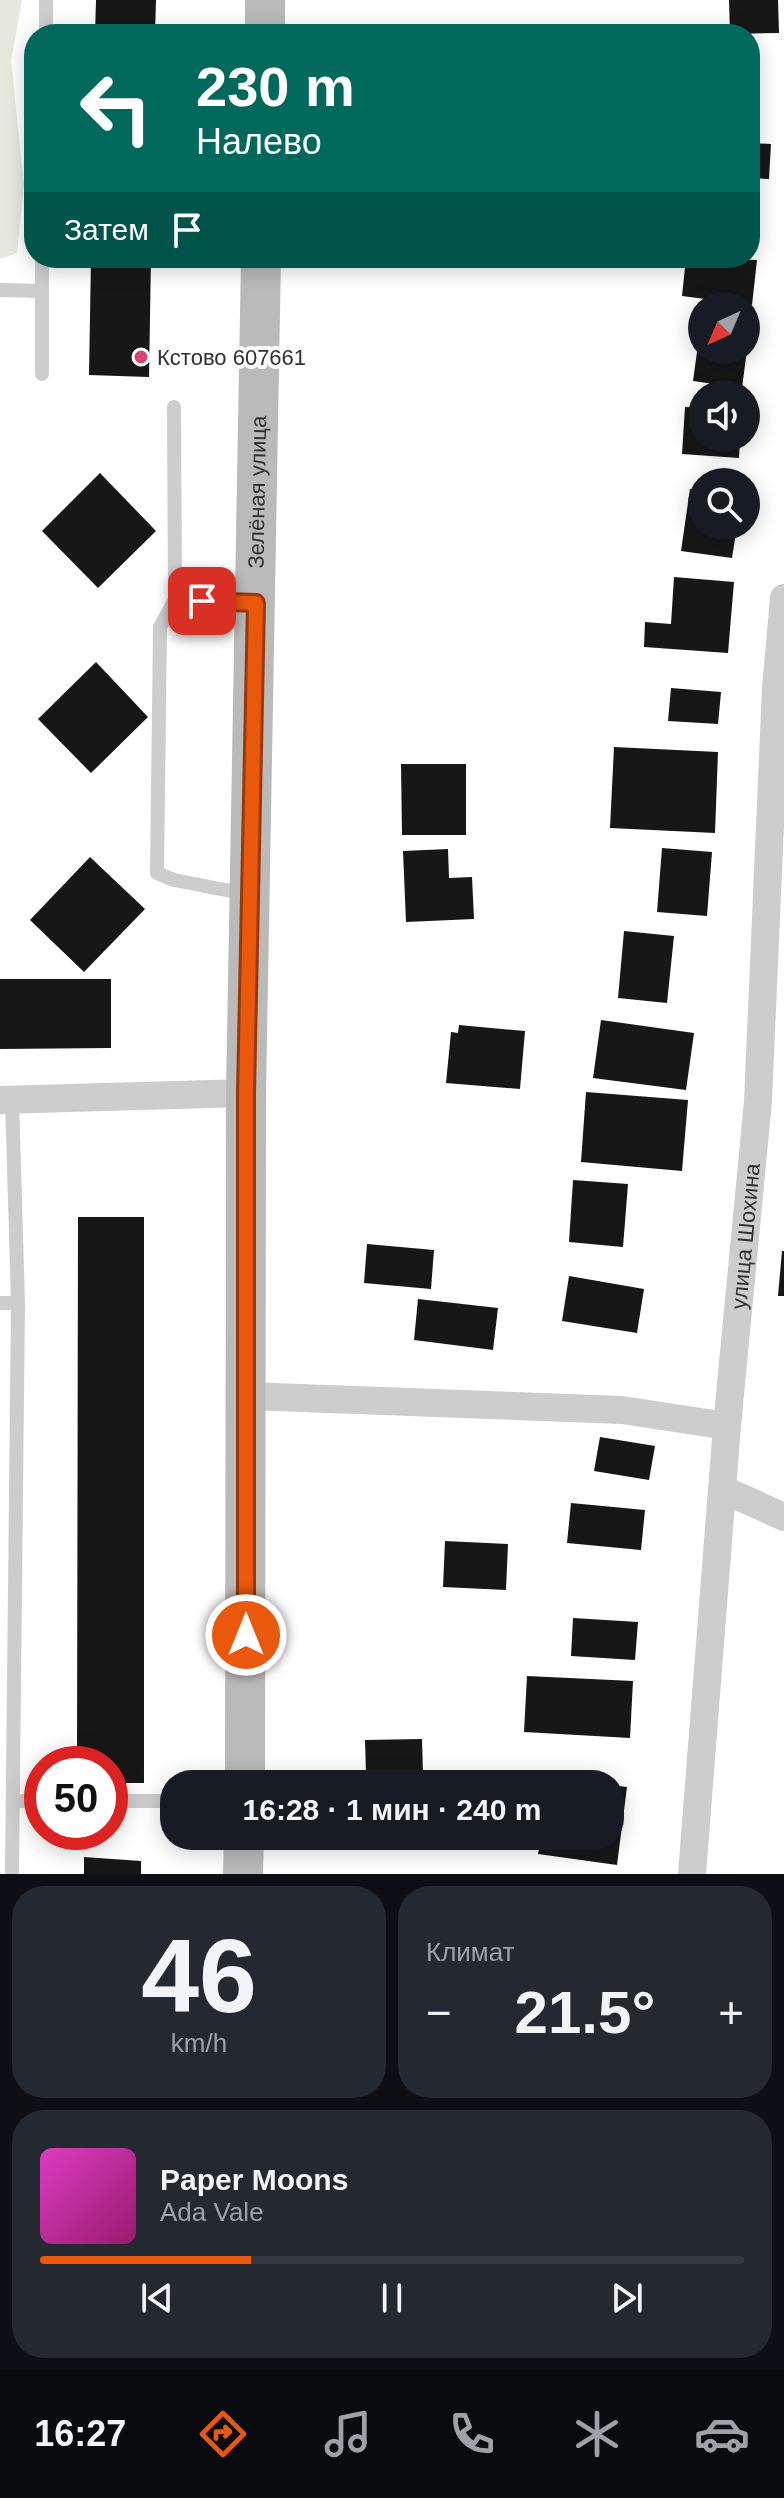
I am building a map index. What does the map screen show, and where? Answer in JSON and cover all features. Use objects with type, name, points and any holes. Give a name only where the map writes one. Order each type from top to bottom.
[{"type":"main road","points":[[265,0],[265,24]]},
{"type":"main road","name":"Зелёная улица","points":[[245,1770],[246,1093],[261,268]]},
{"type":"main road","points":[[243,1874],[244,1850]]},
{"type":"street","name":"улица Шохина","points":[[692,1874],[727,1426],[758,1101],[776,688],[784,598]]},
{"type":"street","points":[[6,1100],[246,1093]]},
{"type":"street","points":[[246,1396],[622,1410],[727,1426]]},
{"type":"street","points":[[722,1489],[784,1517]]},
{"type":"lane","points":[[46,0],[46,24]]},
{"type":"lane","points":[[42,268],[42,374]]},
{"type":"lane","points":[[0,290],[41,291]]},
{"type":"lane","points":[[174,407],[175,600],[160,627],[157,873],[174,880],[250,895]]},
{"type":"lane","points":[[175,600],[256,603]]},
{"type":"lane","points":[[6,1100],[18,1303],[12,1874]]},
{"type":"lane","points":[[0,1303],[18,1303]]},
{"type":"lane","points":[[0,1530],[16,1530]]},
{"type":"lane","points":[[14,1801],[24,1801]]},
{"type":"lane","points":[[128,1801],[160,1801]]},
{"type":"shaded area","points":[[0,0],[22,0],[11,61],[24,185],[17,253],[0,259]]},
{"type":"building","points":[[96,0],[156,0],[155,24],[95,24]]},
{"type":"building","points":[[729,0],[778,0],[779,33],[760,33],[760,24],[730,24]]},
{"type":"building","points":[[760,143],[771,144],[769,179],[760,179]]},
{"type":"building","points":[[91,268],[151,268],[149,377],[89,375]]},
{"type":"building","points":[[685,268],[756,268],[753,292],[688,292],[688,297],[682,296]]},
{"type":"building","points":[[695,364],[745,364],[743,380],[693,380]]},
{"type":"building","points":[[685,407],[688,407],[688,452],[739,452],[739,458],[682,454]]},
{"type":"building","points":[[100,473],[156,531],[98,588],[42,531]]},
{"type":"building","points":[[688,503],[688,540],[735,540],[732,558],[681,551]]},
{"type":"building","points":[[674,577],[734,582],[728,653],[644,647],[645,622],[671,624]]},
{"type":"building","points":[[96,662],[148,717],[91,773],[38,719]]},
{"type":"building","points":[[671,688],[721,692],[718,724],[668,721]]},
{"type":"building","points":[[614,747],[718,752],[715,833],[610,828]]},
{"type":"building","points":[[401,764],[466,764],[466,835],[402,835]]},
{"type":"building","points":[[662,848],[712,852],[707,916],[657,912]]},
{"type":"building","points":[[448,849],[449,878],[472,877],[474,919],[406,922],[403,851]]},
{"type":"building","points":[[90,857],[145,909],[84,972],[30,920]]},
{"type":"building","points":[[624,931],[674,936],[667,1003],[618,998]]},
{"type":"building","points":[[0,979],[111,979],[111,1048],[0,1049]]},
{"type":"building","points":[[601,1020],[694,1033],[686,1090],[593,1078]]},
{"type":"building","points":[[459,1025],[525,1031],[520,1089],[446,1083],[451,1032],[458,1033]]},
{"type":"building","points":[[586,1092],[688,1100],[682,1171],[581,1162]]},
{"type":"building","points":[[573,1180],[628,1184],[623,1247],[569,1242]]},
{"type":"building","points":[[78,1217],[144,1217],[144,1783],[128,1783],[128,1746],[77,1746]]},
{"type":"building","points":[[367,1244],[434,1250],[431,1289],[364,1283]]},
{"type":"building","points":[[782,1251],[784,1296],[778,1296]]},
{"type":"building","points":[[569,1276],[644,1289],[637,1333],[562,1321]]},
{"type":"building","points":[[418,1299],[498,1308],[493,1350],[414,1340]]},
{"type":"building","points":[[600,1437],[655,1446],[649,1480],[594,1471]]},
{"type":"building","points":[[571,1503],[645,1510],[641,1550],[567,1543]]},
{"type":"building","points":[[445,1541],[508,1544],[506,1590],[443,1587]]},
{"type":"building","points":[[573,1618],[638,1622],[635,1660],[571,1656]]},
{"type":"building","points":[[527,1676],[633,1681],[630,1738],[524,1732]]},
{"type":"building","points":[[422,1739],[423,1770],[366,1770],[365,1740]]},
{"type":"building","points":[[539,1850],[619,1850],[617,1865],[538,1854]]},
{"type":"building","points":[[84,1857],[141,1861],[141,1874],[84,1874]]},
{"type":"place","name":"Кстово 607661","points":[[141,357]]},
{"type":"route","points":[[202,601],[256,603],[246,1093],[246,1635]]}]
